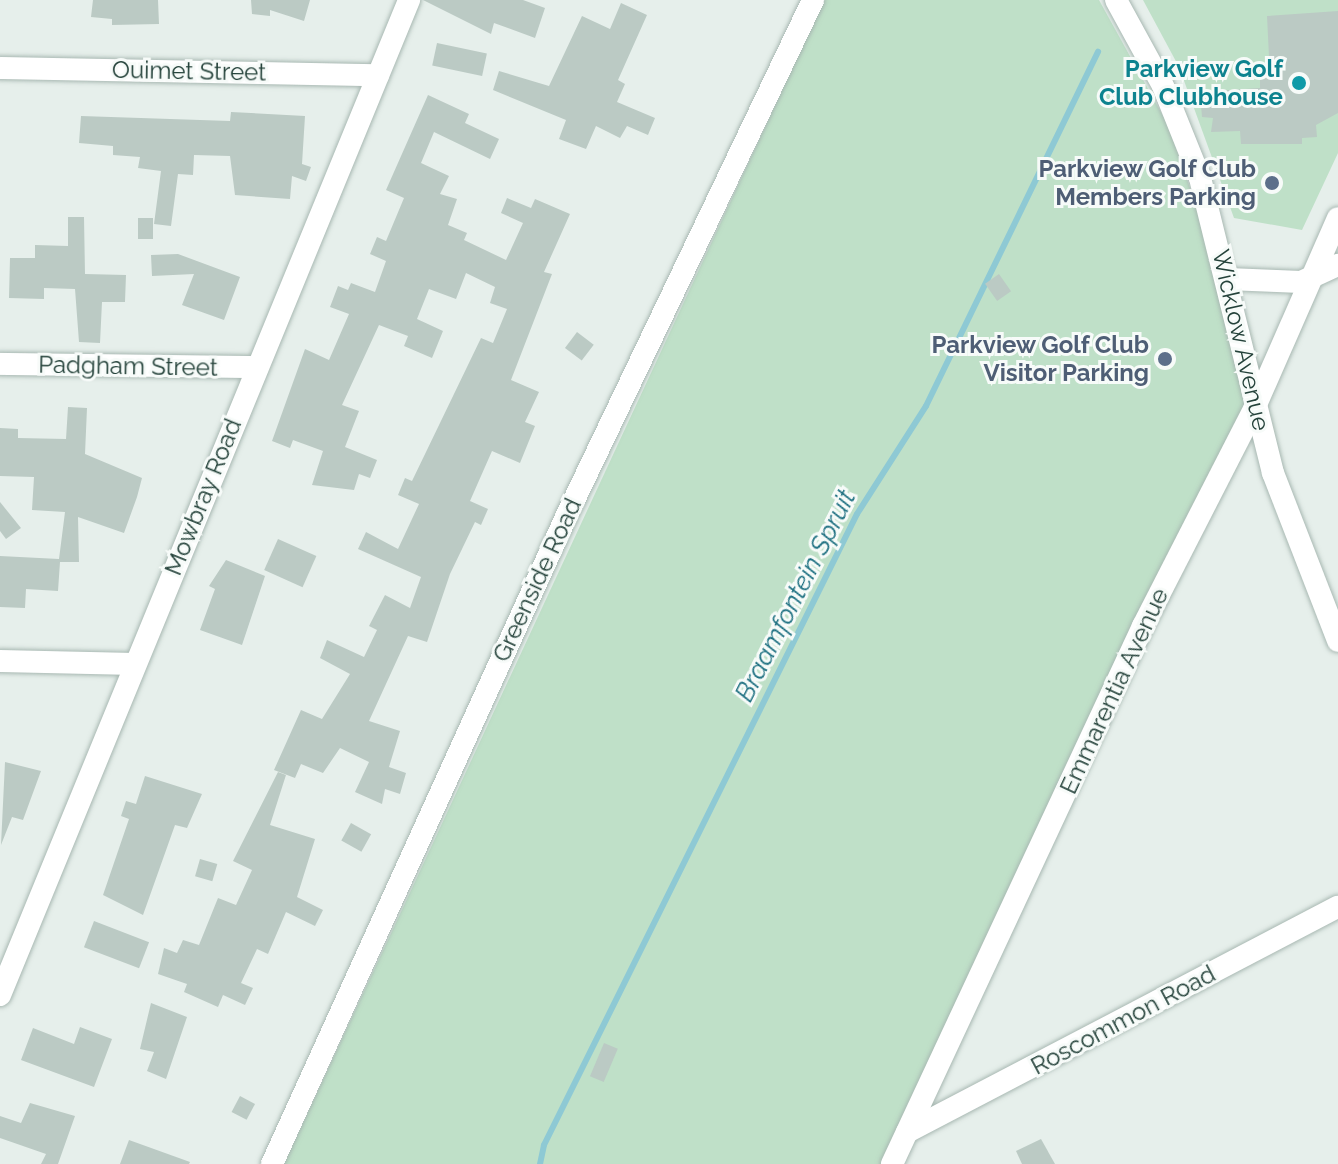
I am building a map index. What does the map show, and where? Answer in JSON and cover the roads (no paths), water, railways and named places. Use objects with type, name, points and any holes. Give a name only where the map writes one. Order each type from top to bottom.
[{"type":"street","name":"Mowbray Road","points":[[0,995],[409,0]]},
{"type":"street","name":"Greenside Road","points":[[272,1164],[566,517],[813,0]]},
{"type":"street","name":"Wicklow Avenue","points":[[1116,0],[1179,122],[1228,279],[1255,407],[1338,641]]},
{"type":"street","name":"Ouimet Street","points":[[0,68],[378,75]]},
{"type":"street","name":"Emmarentia Avenue","points":[[892,1164],[1143,626],[1255,407],[1338,218]]},
{"type":"street","points":[[1228,279],[1311,277],[1338,265]]},
{"type":"street","name":"Padgham Street","points":[[0,364],[256,367]]},
{"type":"street","points":[[1316,583],[1338,577]]},
{"type":"street","points":[[0,661],[135,664]]},
{"type":"street","name":"Roscommon Road","points":[[907,1132],[1338,907]]},
{"type":"waterway","name":"Braamfontein Spruit","points":[[540,1164],[544,1145],[857,514],[926,406],[1098,51]]},
{"type":"place","name":"Parkview Golf Club Clubhouse","points":[[1299,83]]},
{"type":"place","name":"Parkview Golf Club Members Parking","points":[[1272,183]]},
{"type":"place","name":"Parkview Golf Club Visitor Parking","points":[[1165,359]]}]
